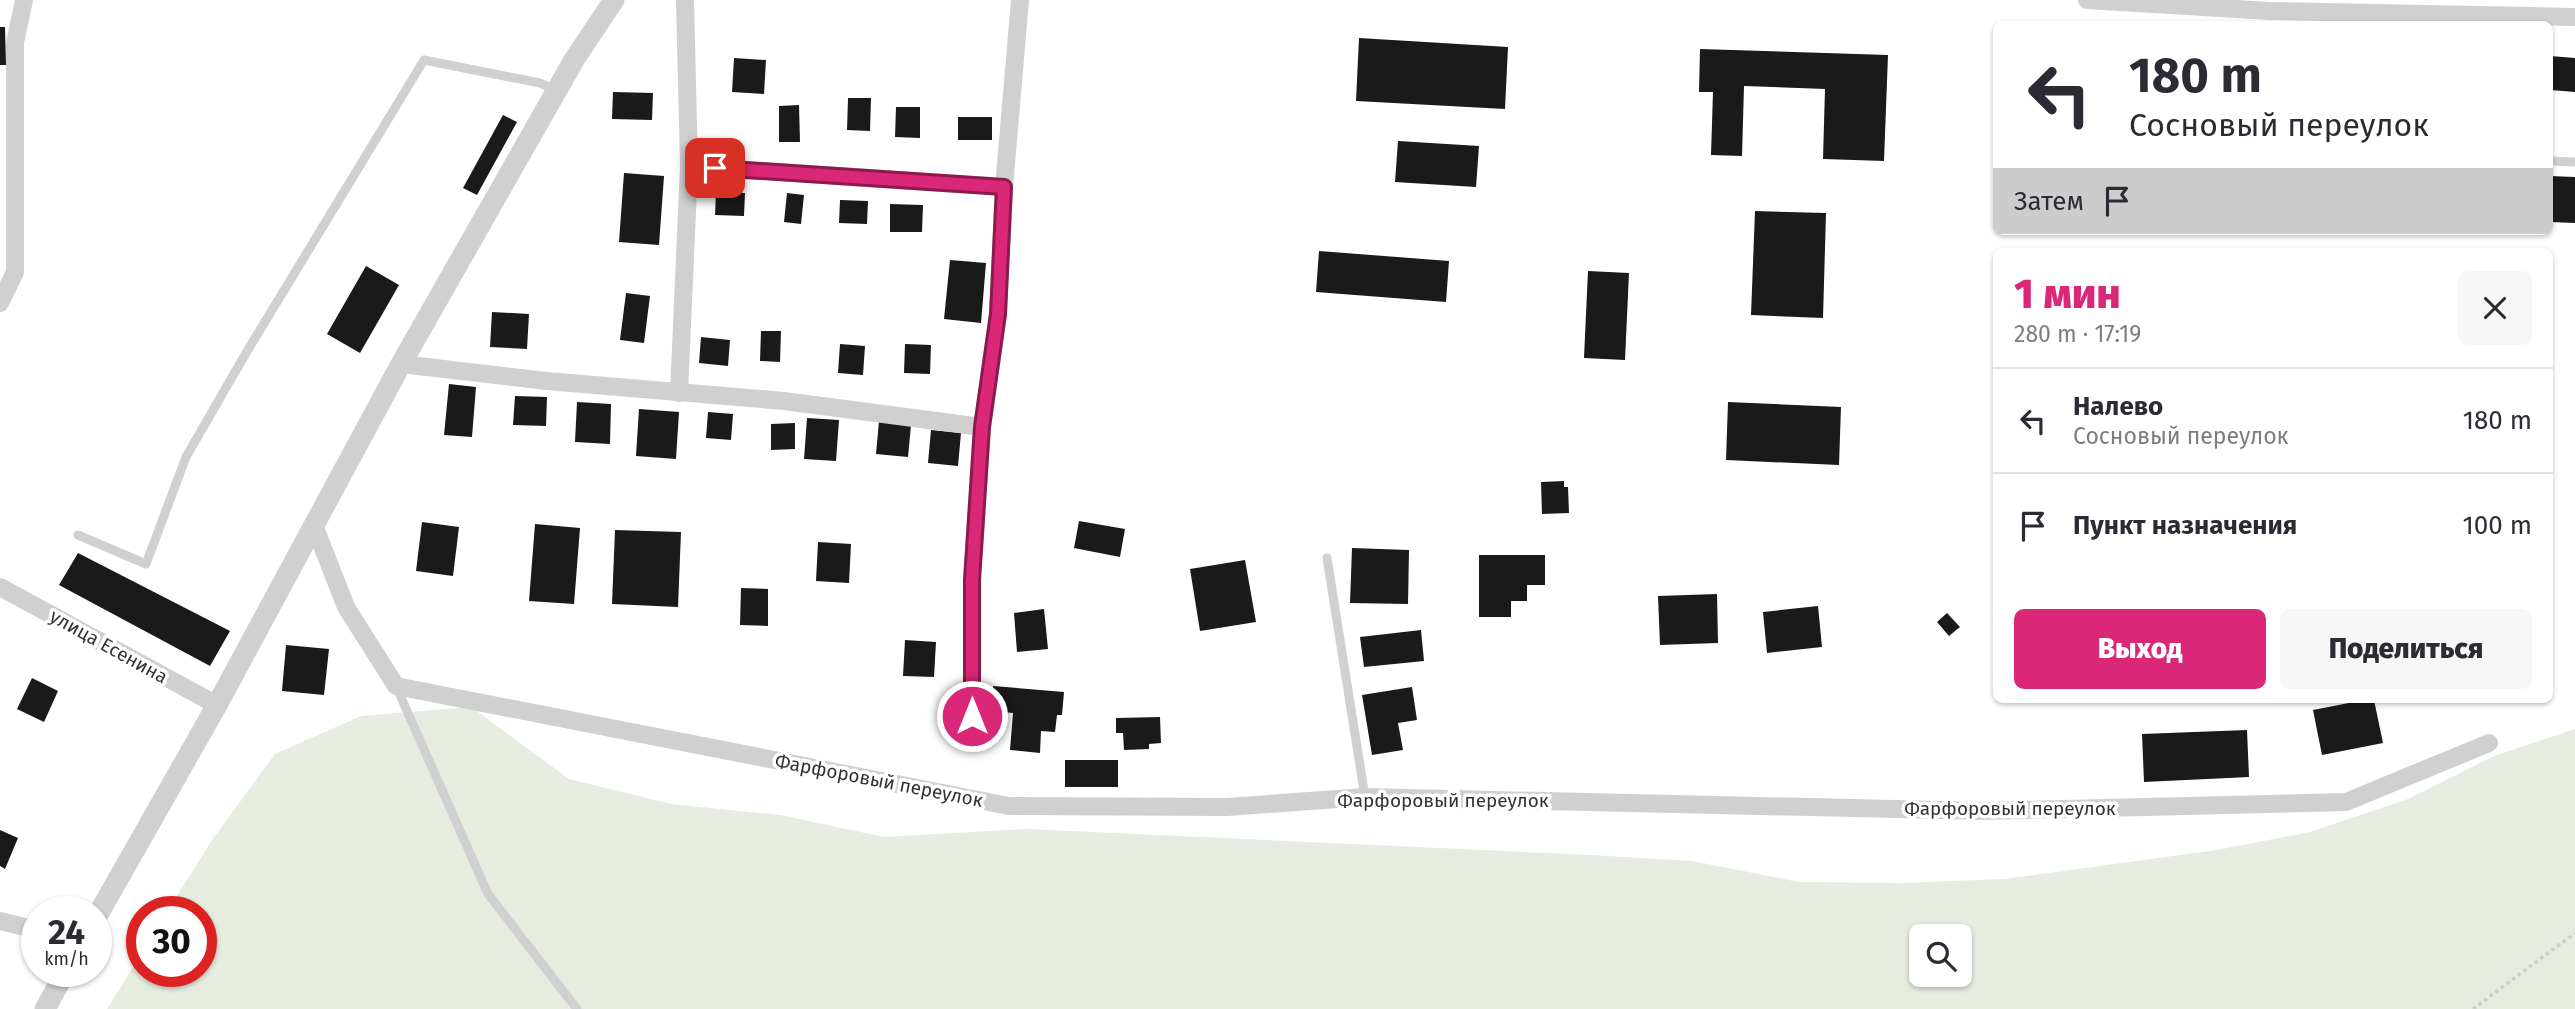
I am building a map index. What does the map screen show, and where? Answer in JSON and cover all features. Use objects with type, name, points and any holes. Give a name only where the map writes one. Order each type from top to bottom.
[{"type":"street","points":[[0,303],[15,272],[15,43],[24,0]]},
{"type":"street","points":[[108,896],[217,705],[401,364],[556,91],[614,0]]},
{"type":"street","points":[[679,393],[689,166],[685,0]]},
{"type":"street","points":[[972,716],[972,580],[982,427],[998,314],[1004,187],[1020,0]]},
{"type":"street","points":[[2087,0],[2270,5],[2365,19],[2575,17]]},
{"type":"street","points":[[689,166],[1004,187]]},
{"type":"street","points":[[401,364],[547,381],[784,401],[982,427]]},
{"type":"street","points":[[314,525],[346,607],[396,686]]},
{"type":"street","name":"улица Есенина","points":[[0,587],[217,705]]},
{"type":"street","name":"Фарфоровый переулок","points":[[396,686],[1009,806],[1227,807],[1364,797],[1982,811],[2346,802],[2489,743]]},
{"type":"street","points":[[0,921],[21,926]]},
{"type":"street","points":[[45,1009],[57,987]]},
{"type":"lane","points":[[78,535],[146,564],[186,457],[424,60],[540,83],[556,91]]},
{"type":"lane","points":[[2553,160],[2575,162]]},
{"type":"lane","points":[[1328,558],[1364,797]]},
{"type":"lane","points":[[396,686],[488,894],[577,1009]]},
{"type":"path","points":[[2473,1009],[2575,933]]},
{"type":"shaded area","points":[[471,707],[569,779],[671,804],[780,815],[884,837],[1028,829],[1692,861],[1799,882],[1904,883],[2004,879],[2217,850],[2310,832],[2408,799],[2494,756],[2575,729],[2575,1009],[107,1009],[126,979],[126,987],[217,987],[217,896],[177,896],[212,840],[275,754],[361,716]]},
{"type":"building","points":[[0,27],[5,27],[6,65],[0,65]]},
{"type":"building","points":[[1359,38],[1508,47],[1505,109],[1356,101]]},
{"type":"building","points":[[1700,49],[1888,55],[1884,161],[1823,159],[1825,89],[1744,86],[1742,156],[1711,155],[1713,92],[1699,92]]},
{"type":"building","points":[[2553,56],[2575,58],[2575,92],[2553,90]]},
{"type":"building","points":[[734,58],[766,60],[764,94],[732,92]]},
{"type":"building","points":[[613,92],[653,93],[652,120],[612,119]]},
{"type":"building","points":[[848,98],[871,98],[870,131],[847,130]]},
{"type":"building","points":[[799,105],[800,142],[779,142],[779,106]]},
{"type":"building","points":[[896,107],[920,107],[920,138],[895,137]]},
{"type":"building","points":[[503,115],[517,122],[477,195],[463,188]]},
{"type":"building","points":[[958,117],[992,117],[992,140],[958,140]]},
{"type":"building","points":[[1398,141],[1479,146],[1476,187],[1395,182]]},
{"type":"building","points":[[624,173],[664,176],[659,245],[619,242]]},
{"type":"building","points":[[2553,176],[2575,177],[2575,223],[2553,222]]},
{"type":"building","points":[[716,192],[745,193],[744,216],[715,215]]},
{"type":"building","points":[[787,193],[804,195],[801,224],[784,222]]},
{"type":"building","points":[[840,200],[868,201],[867,224],[839,223]]},
{"type":"building","points":[[890,204],[923,205],[922,232],[890,232]]},
{"type":"building","points":[[1755,211],[1826,213],[1823,318],[1751,315]]},
{"type":"building","points":[[1319,251],[1449,261],[1446,302],[1316,292]]},
{"type":"building","points":[[950,260],[986,263],[981,323],[944,319]]},
{"type":"building","points":[[366,266],[399,285],[360,353],[327,334]]},
{"type":"building","points":[[1588,271],[1629,273],[1625,360],[1584,358]]},
{"type":"building","points":[[626,293],[650,296],[644,343],[620,340]]},
{"type":"building","points":[[492,312],[529,314],[527,349],[490,347]]},
{"type":"building","points":[[761,331],[781,331],[780,362],[760,361]]},
{"type":"building","points":[[701,337],[730,340],[728,366],[699,363]]},
{"type":"building","points":[[840,344],[865,346],[863,375],[838,373]]},
{"type":"building","points":[[905,344],[931,345],[930,374],[904,373]]},
{"type":"building","points":[[449,384],[476,387],[472,437],[444,435]]},
{"type":"building","points":[[515,396],[547,397],[546,426],[513,425]]},
{"type":"building","points":[[577,402],[611,404],[610,444],[575,442]]},
{"type":"building","points":[[1728,402],[1841,407],[1839,465],[1726,460]]},
{"type":"building","points":[[639,409],[679,412],[676,459],[636,456]]},
{"type":"building","points":[[708,412],[733,414],[731,440],[706,438]]},
{"type":"building","points":[[807,418],[839,420],[836,461],[804,459]]},
{"type":"building","points":[[879,421],[911,425],[908,457],[876,454]]},
{"type":"building","points":[[795,423],[795,449],[771,450],[771,424]]},
{"type":"building","points":[[931,430],[961,433],[958,466],[928,463]]},
{"type":"building","points":[[1564,481],[1564,487],[1568,487],[1569,513],[1542,514],[1541,482]]},
{"type":"building","points":[[1079,521],[1125,529],[1120,557],[1074,548]]},
{"type":"building","points":[[422,522],[459,527],[453,576],[416,571]]},
{"type":"building","points":[[535,524],[580,528],[574,604],[529,601]]},
{"type":"building","points":[[615,530],[681,532],[678,607],[612,604]]},
{"type":"building","points":[[818,542],[851,544],[849,583],[816,581]]},
{"type":"building","points":[[1352,548],[1409,550],[1408,604],[1350,603]]},
{"type":"building","points":[[78,553],[230,631],[210,666],[59,585]]},
{"type":"building","points":[[1479,555],[1545,555],[1545,585],[1527,585],[1527,601],[1511,601],[1511,617],[1479,617]]},
{"type":"building","points":[[1245,560],[1256,622],[1200,631],[1190,569]]},
{"type":"building","points":[[741,588],[768,589],[768,626],[740,625]]},
{"type":"building","points":[[1717,594],[1718,643],[1660,645],[1658,596]]},
{"type":"building","points":[[1818,606],[1822,647],[1767,653],[1763,612]]},
{"type":"building","points":[[1044,609],[1048,649],[1017,652],[1014,613]]},
{"type":"building","points":[[1947,613],[1960,627],[1949,636],[1937,622]]},
{"type":"building","points":[[1421,630],[1424,661],[1364,667],[1360,637]]},
{"type":"building","points":[[905,640],[936,642],[934,677],[903,676]]},
{"type":"building","points":[[286,645],[329,649],[324,695],[282,691]]},
{"type":"building","points":[[32,678],[58,691],[44,722],[17,709]]},
{"type":"building","points":[[993,686],[1064,692],[1062,715],[1057,715],[1055,732],[1041,731],[1040,753],[1010,750],[1013,713],[991,711]]},
{"type":"building","points":[[1412,687],[1417,720],[1398,723],[1403,750],[1372,755],[1362,695]]},
{"type":"building","points":[[2349,703],[2375,703],[2383,743],[2322,755],[2313,710]]},
{"type":"building","points":[[1160,717],[1161,743],[1149,744],[1149,749],[1124,750],[1123,733],[1116,733],[1116,718]]},
{"type":"building","points":[[2247,730],[2249,777],[2144,782],[2142,734]]},
{"type":"building","points":[[1065,760],[1118,760],[1118,787],[1065,787]]},
{"type":"building","points":[[0,830],[18,838],[5,869],[0,866]]},
{"type":"route","points":[[715,168],[1004,187],[998,314],[982,427],[972,580],[972,716]]}]
